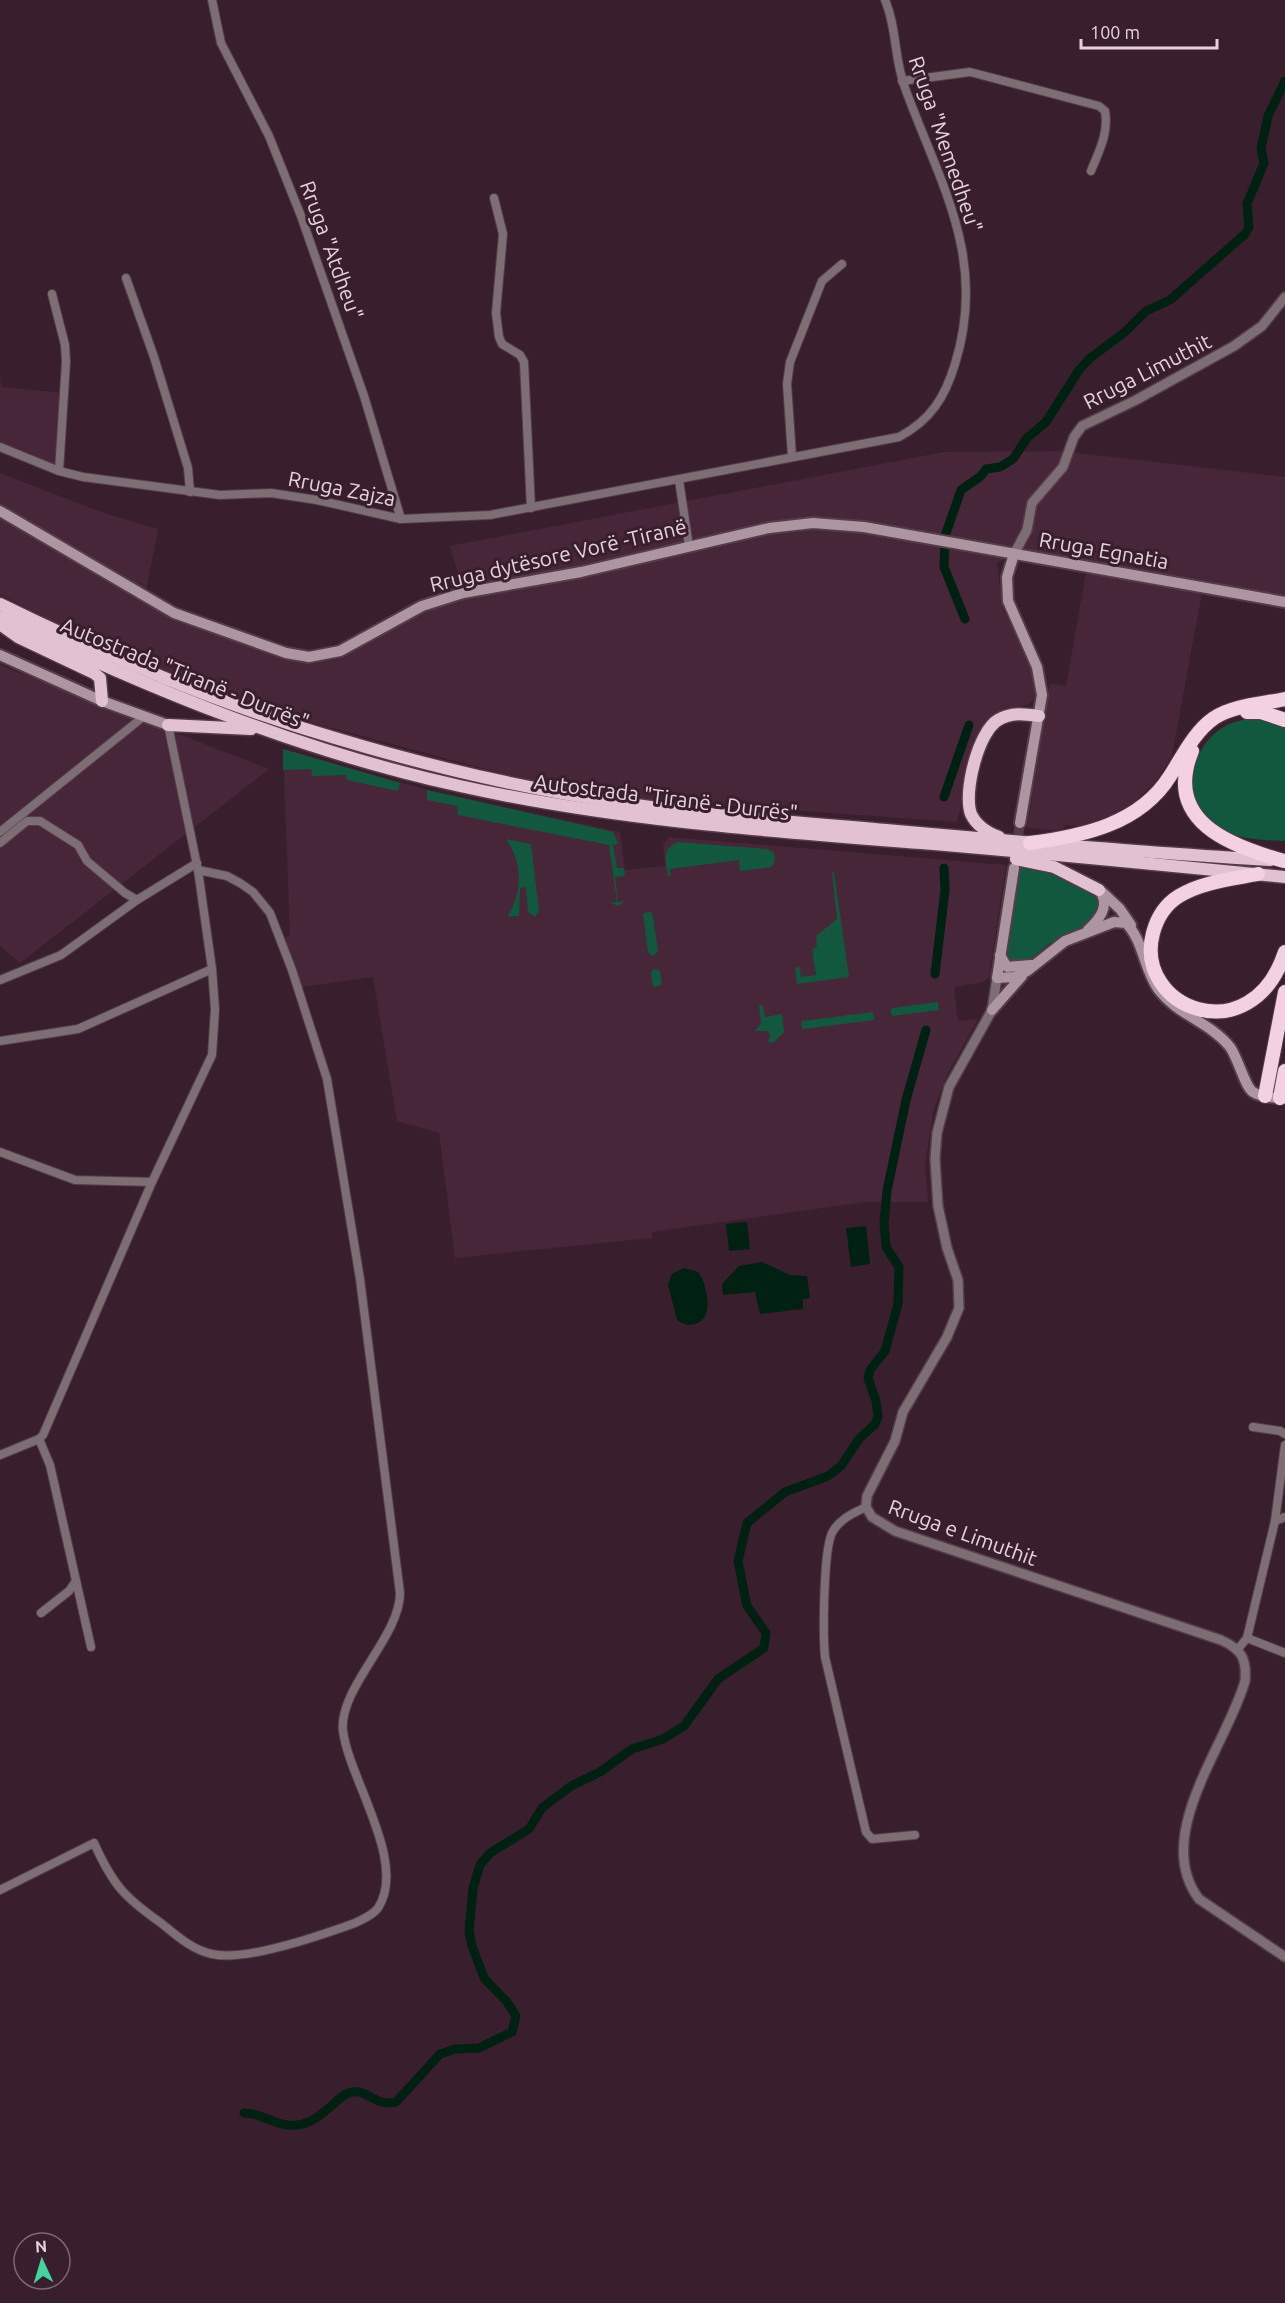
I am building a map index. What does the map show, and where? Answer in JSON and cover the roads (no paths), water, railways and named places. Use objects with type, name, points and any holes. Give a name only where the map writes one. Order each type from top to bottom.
[{"type":"highway","name":"Autostrada \"Tiranë - Durrës\"","points":[[0,604],[125,662],[220,700],[335,738],[461,772],[566,794],[659,808],[1030,843],[1285,861]]},
{"type":"highway","name":"Autostrada \"Tiranë - Durrës\"","points":[[0,617],[131,678],[268,730],[420,776],[576,809],[690,824],[1285,877]]},
{"type":"highway","points":[[0,624],[18,637],[94,673],[100,678],[102,701]]},
{"type":"highway","points":[[1030,843],[1084,834],[1130,815],[1158,793],[1193,739],[1215,718],[1234,710],[1285,699]]},
{"type":"highway","points":[[1285,720],[1273,714],[1248,712],[1218,723],[1196,743],[1187,765],[1185,779],[1191,808],[1210,830],[1236,846],[1285,861]]},
{"type":"highway","points":[[1012,841],[988,831],[975,821],[969,805],[970,785],[983,737],[992,724],[1011,715],[1039,716]]},
{"type":"highway","points":[[168,725],[268,730]]},
{"type":"highway","points":[[953,846],[1054,867],[1099,890]]},
{"type":"highway","points":[[1258,874],[1200,887],[1177,897],[1169,904],[1155,925],[1152,937],[1150,950],[1156,974],[1170,993],[1189,1006],[1211,1011],[1232,1010],[1246,1006],[1265,991],[1280,968],[1285,952]]},
{"type":"highway","points":[[1265,1096],[1285,992]]},
{"type":"highway","points":[[1282,1098],[1285,1071]]},
{"type":"main road","name":"Rruga dytësore Vorë -Tiranë","points":[[0,511],[174,613],[286,653],[309,657],[340,651],[407,613],[448,597],[580,572],[769,528],[813,523],[845,524],[1014,554]]},
{"type":"main road","name":"Rruga Egnatia","points":[[1020,823],[1042,695],[1041,677],[1008,601],[1007,576],[1014,554],[1285,602]]},
{"type":"main road","points":[[0,655],[102,701],[168,725]]},
{"type":"main road","points":[[1014,868],[999,953],[997,978],[1014,977],[1027,971]]},
{"type":"main road","points":[[1099,890],[1120,909],[1133,929],[1146,966],[1159,990],[1177,1008],[1221,1037],[1238,1059],[1249,1089],[1265,1096],[1282,1098]]},
{"type":"main road","points":[[999,953],[1004,964],[1014,968],[1030,965],[1089,930],[1103,912],[1104,896],[1099,890]]},
{"type":"main road","points":[[1077,936],[1121,920],[1133,929]]},
{"type":"main road","points":[[992,1010],[1041,958]]},
{"type":"street","name":"Rruga \"Atdheu\"","points":[[212,0],[221,43],[269,135],[302,216],[364,396],[401,519]]},
{"type":"street","name":"Rruga \"Memedheu\"","points":[[792,456],[888,441],[912,430],[934,410],[943,398],[963,338],[967,290],[958,225],[902,81],[893,23],[885,0]]},
{"type":"street","points":[[902,81],[970,72],[1099,106],[1105,111],[1106,127],[1091,171]]},
{"type":"street","points":[[494,198],[503,234],[497,328],[502,344],[520,355],[524,362],[531,508]]},
{"type":"street","points":[[792,456],[786,384],[790,362],[822,281],[842,264]]},
{"type":"street","points":[[126,278],[154,357],[188,468],[190,492]]},
{"type":"street","points":[[52,294],[65,345],[66,362],[59,471]]},
{"type":"street","name":"Rruga Limuthit","points":[[1014,554],[1027,530],[1032,503],[1063,467],[1074,437],[1082,426],[1136,400],[1234,346],[1262,326],[1285,297]]},
{"type":"street","name":"Rruga Zajza","points":[[0,447],[59,471],[83,477],[220,495],[280,494],[401,519],[459,519],[531,508],[792,456]]},
{"type":"street","points":[[680,480],[689,546]]},
{"type":"street","points":[[0,832],[142,717]]},
{"type":"street","points":[[0,1455],[39,1439],[48,1426],[152,1182],[212,1055],[215,1009],[212,969],[197,866],[168,725]]},
{"type":"street","points":[[0,843],[30,820],[40,820],[78,845],[87,861],[137,900]]},
{"type":"street","points":[[0,980],[61,955],[137,900],[197,866],[240,883],[253,892],[270,913],[292,970],[327,1079],[360,1279],[400,1593],[396,1614],[342,1720],[349,1757],[380,1836],[385,1871],[385,1888],[378,1908],[369,1916],[355,1923],[256,1952],[228,1956],[199,1950],[133,1903],[109,1875],[94,1843],[0,1890]]},
{"type":"street","points":[[0,1041],[78,1029],[212,969]]},
{"type":"street","name":"Rruga e Limuthit","points":[[997,978],[992,1010],[949,1087],[937,1133],[934,1159],[938,1206],[947,1248],[958,1280],[959,1308],[947,1337],[903,1412],[890,1452],[867,1496],[867,1506],[872,1517],[896,1531],[1190,1629],[1238,1649]]},
{"type":"street","points":[[0,1152],[75,1180],[152,1182]]},
{"type":"street","points":[[1253,1427],[1280,1431],[1285,1434]]},
{"type":"street","points":[[39,1439],[50,1465],[91,1647]]},
{"type":"street","points":[[1285,1445],[1275,1521],[1248,1638],[1238,1649],[1245,1662],[1245,1681],[1190,1810],[1184,1839],[1185,1866],[1193,1891],[1199,1899],[1285,1957]]},
{"type":"street","points":[[867,1506],[840,1522],[830,1537],[823,1632],[825,1657],[866,1832],[872,1839],[915,1835]]},
{"type":"street","points":[[1275,1521],[1285,1517]]},
{"type":"street","points":[[41,1613],[69,1591],[76,1581]]},
{"type":"street","points":[[1248,1638],[1285,1653]]},
{"type":"waterway","points":[[965,619],[944,567],[945,536],[961,490],[981,476],[986,469],[1000,467],[1013,459],[1027,438],[1046,422],[1079,370],[1089,359],[1125,332],[1146,311],[1170,300],[1245,234],[1249,227],[1247,204],[1264,163],[1261,149],[1268,116],[1285,81]]},
{"type":"waterway","points":[[944,797],[969,725]]},
{"type":"waterway","points":[[935,974],[945,890],[944,868]]},
{"type":"waterway","points":[[244,2113],[284,2124],[298,2125],[315,2119],[341,2097],[352,2092],[363,2093],[377,2101],[396,2102],[440,2054],[455,2049],[479,2048],[512,2032],[516,2016],[507,2002],[484,1978],[469,1931],[473,1888],[480,1865],[490,1853],[529,1829],[542,1808],[571,1786],[600,1772],[632,1749],[663,1739],[684,1726],[718,1679],[764,1648],[766,1633],[747,1606],[738,1561],[747,1523],[785,1492],[828,1476],[841,1466],[859,1439],[875,1424],[878,1417],[876,1401],[868,1378],[870,1370],[885,1351],[898,1304],[899,1267],[886,1247],[884,1223],[887,1191],[906,1100],[926,1030]]},
{"type":"tunnel","points":[[1016,850],[1020,823]]}]
